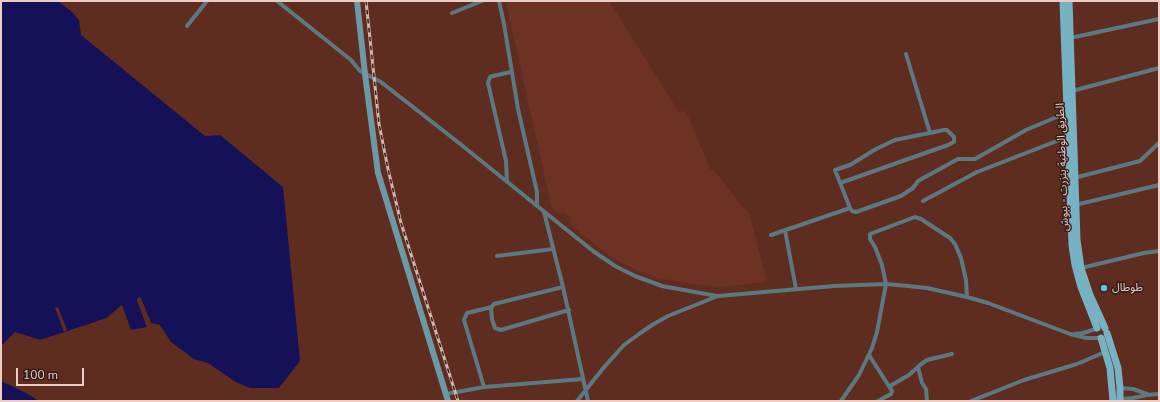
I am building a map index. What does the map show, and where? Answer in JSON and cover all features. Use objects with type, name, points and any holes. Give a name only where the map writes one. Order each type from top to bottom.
[{"type":"main road","name":"الطريق الوطنية بنزرت - ببوش","points":[[1063,1],[1071,231],[1074,258],[1081,287],[1096,329]]},
{"type":"main road","name":"الطريق الوطنية بنزرت - ببوش","points":[[1069,1],[1077,240],[1081,268],[1091,299],[1106,330],[1117,363],[1120,388],[1116,400]]},
{"type":"main road","points":[[1100,338],[1105,337],[1106,330],[1102,326],[1096,329],[1096,334],[1100,338],[1106,352],[1110,368],[1112,388],[1116,400]]},
{"type":"street","points":[[187,26],[207,1]]},
{"type":"street","points":[[277,1],[352,60],[360,71],[381,82],[593,251],[614,266],[628,273],[662,286],[718,296],[834,286],[886,284],[927,288],[967,297],[995,306],[1070,334],[1086,338],[1100,338]]},
{"type":"street","points":[[357,1],[380,184],[448,401]]},
{"type":"street","points":[[452,13],[482,1]]},
{"type":"street","points":[[499,1],[518,109],[536,192],[537,206]]},
{"type":"street","points":[[1070,38],[1159,19]]},
{"type":"street","points":[[906,54],[930,133]]},
{"type":"street","points":[[1071,91],[1159,68]]},
{"type":"street","points":[[507,181],[506,161],[488,83],[490,77],[511,72]]},
{"type":"street","points":[[840,183],[948,145],[954,140],[952,134],[947,130],[944,130],[895,140],[876,149],[850,165],[835,170],[840,183],[850,208],[852,211],[856,212],[901,196],[913,188],[918,181],[958,160],[975,159],[1026,130],[1066,113]]},
{"type":"street","points":[[923,201],[977,172],[1067,137]]},
{"type":"street","points":[[1074,178],[1140,161],[1159,143]]},
{"type":"street","points":[[1075,205],[1159,185]]},
{"type":"street","points":[[771,235],[850,208]]},
{"type":"street","points":[[544,212],[564,286],[588,401]]},
{"type":"street","points":[[841,401],[859,375],[869,355],[877,332],[886,284],[882,265],[875,247],[870,242],[870,235],[915,217],[921,219],[950,238],[955,244],[963,266],[967,297]]},
{"type":"street","points":[[785,230],[796,290]]},
{"type":"street","points":[[497,256],[553,249]]},
{"type":"street","points":[[1081,268],[1144,253],[1159,251]]},
{"type":"street","points":[[484,387],[464,320],[467,313],[492,307],[500,302],[564,286]]},
{"type":"street","points":[[577,401],[624,345],[668,316],[718,296]]},
{"type":"street","points":[[492,307],[491,313],[494,326],[497,330],[569,310]]},
{"type":"street","points":[[1070,334],[1080,334],[1096,329]]},
{"type":"street","points":[[971,401],[1024,380],[1077,364],[1106,352]]},
{"type":"street","points":[[890,386],[909,375],[929,359],[952,354]]},
{"type":"street","points":[[869,355],[892,391],[891,394],[878,401]]},
{"type":"street","points":[[918,367],[926,392],[927,401]]},
{"type":"street","points":[[446,394],[484,387],[583,379]]},
{"type":"street","points":[[1112,388],[1133,389],[1147,395]]},
{"type":"street","points":[[1116,400],[1159,394]]},
{"type":"shaded area","points":[[1,1],[58,1],[72,12],[79,20],[81,35],[205,136],[220,135],[283,187],[300,361],[279,388],[250,388],[236,382],[208,363],[194,359],[171,342],[160,325],[151,323],[141,298],[137,300],[147,327],[131,330],[122,305],[106,318],[40,340],[15,332],[1,346]]},
{"type":"shaded area","points":[[513,1],[609,1],[679,112],[686,111],[710,169],[714,170],[742,206],[749,212],[767,282],[721,287],[658,278],[631,268],[610,256],[572,226],[570,222],[571,218],[564,212],[559,214],[552,209],[506,3]]},
{"type":"shaded area","points":[[1,381],[24,392],[39,401],[1,401]]},
{"type":"pier","points":[[140,297],[151,323],[149,324],[140,302],[148,326],[147,327],[137,299]]},
{"type":"pier","points":[[58,307],[67,330],[64,332],[55,308]]},
{"type":"railway","points":[[366,1],[379,124],[388,169],[401,223],[458,401]]},
{"type":"place","name":"طوطال","points":[[1104,288]]}]
